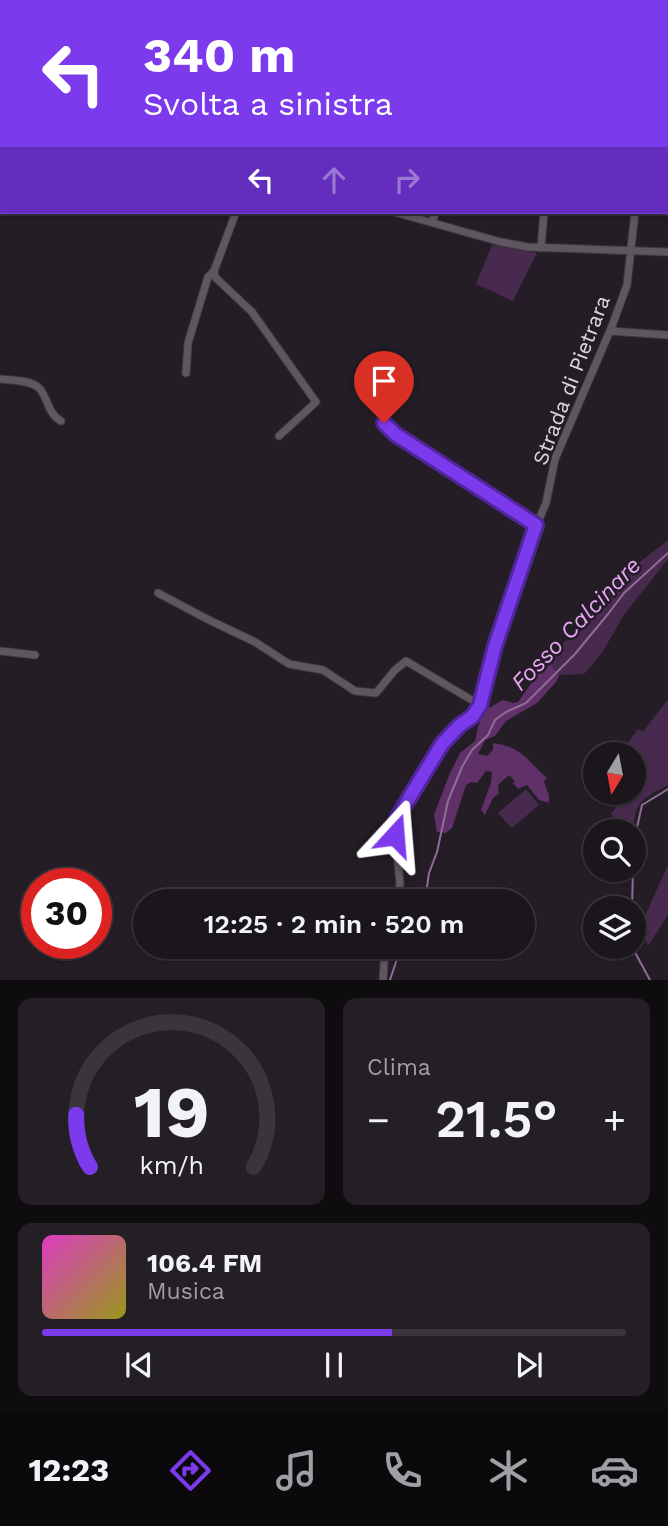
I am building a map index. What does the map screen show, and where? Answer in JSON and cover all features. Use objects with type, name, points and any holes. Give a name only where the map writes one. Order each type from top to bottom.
[{"type":"street","points":[[186,373],[188,343],[208,277],[214,271],[235,214]]},
{"type":"street","points":[[402,214],[501,242],[541,248],[668,252]]},
{"type":"street","points":[[432,222],[435,214]]},
{"type":"street","points":[[541,248],[544,214]]},
{"type":"street","name":"Strada di Pietrara","points":[[480,705],[495,646],[546,503],[555,459],[627,285],[635,214]]},
{"type":"street","points":[[214,271],[215,277],[252,312],[316,402],[279,436]]},
{"type":"street","points":[[610,331],[668,335]]},
{"type":"street","points":[[0,379],[31,383],[40,388],[53,415],[61,421]]},
{"type":"street","points":[[384,423],[395,434],[536,525]]},
{"type":"street","points":[[158,593],[255,642],[289,664],[323,670],[355,691],[376,693],[406,661],[480,705],[473,716],[442,744],[397,818],[395,835],[399,889]]},
{"type":"street","points":[[0,651],[36,655]]},
{"type":"street","points":[[383,980],[384,959]]},
{"type":"shaded area","points":[[492,245],[537,253],[513,301],[476,284]]},
{"type":"shaded area","points":[[668,540],[668,559],[623,616],[602,653],[584,674],[559,675],[550,664],[565,641],[577,637],[613,583]]},
{"type":"shaded area","points":[[550,664],[559,675],[556,682],[537,703],[506,721],[495,736],[485,740],[478,754],[487,756],[493,750],[493,743],[518,751],[547,778],[544,781],[549,803],[539,800],[527,785],[518,789],[509,775],[498,785],[499,793],[493,798],[485,815],[481,810],[492,772],[486,771],[477,783],[466,785],[452,828],[446,833],[437,832],[434,815],[450,773],[460,753],[475,741],[485,710],[503,700],[518,702],[538,674]]},
{"type":"shaded area","points":[[668,699],[668,785],[646,799],[646,742],[629,742],[638,729],[643,732]]},
{"type":"shaded area","points":[[526,789],[539,805],[512,828],[498,813]]},
{"type":"shaded area","points":[[618,805],[640,805],[635,819],[615,819],[611,813]]},
{"type":"shaded area","points":[[668,865],[668,915],[648,946],[646,914]]},
{"type":"waterway","name":"Fosso Calcinare","points":[[427,889],[448,801],[472,750],[488,735],[495,720],[526,703],[575,654],[624,593],[668,553]]},
{"type":"waterway","points":[[639,819],[642,805],[668,789]]},
{"type":"waterway","points":[[632,896],[633,882]]},
{"type":"waterway","name":"Fosso Calcinare","points":[[390,980],[397,959]]},
{"type":"waterway","points":[[639,959],[650,980]]},
{"type":"route","points":[[384,423],[395,434],[536,525],[495,646],[480,705],[473,716],[442,744],[397,818],[395,835]]}]
